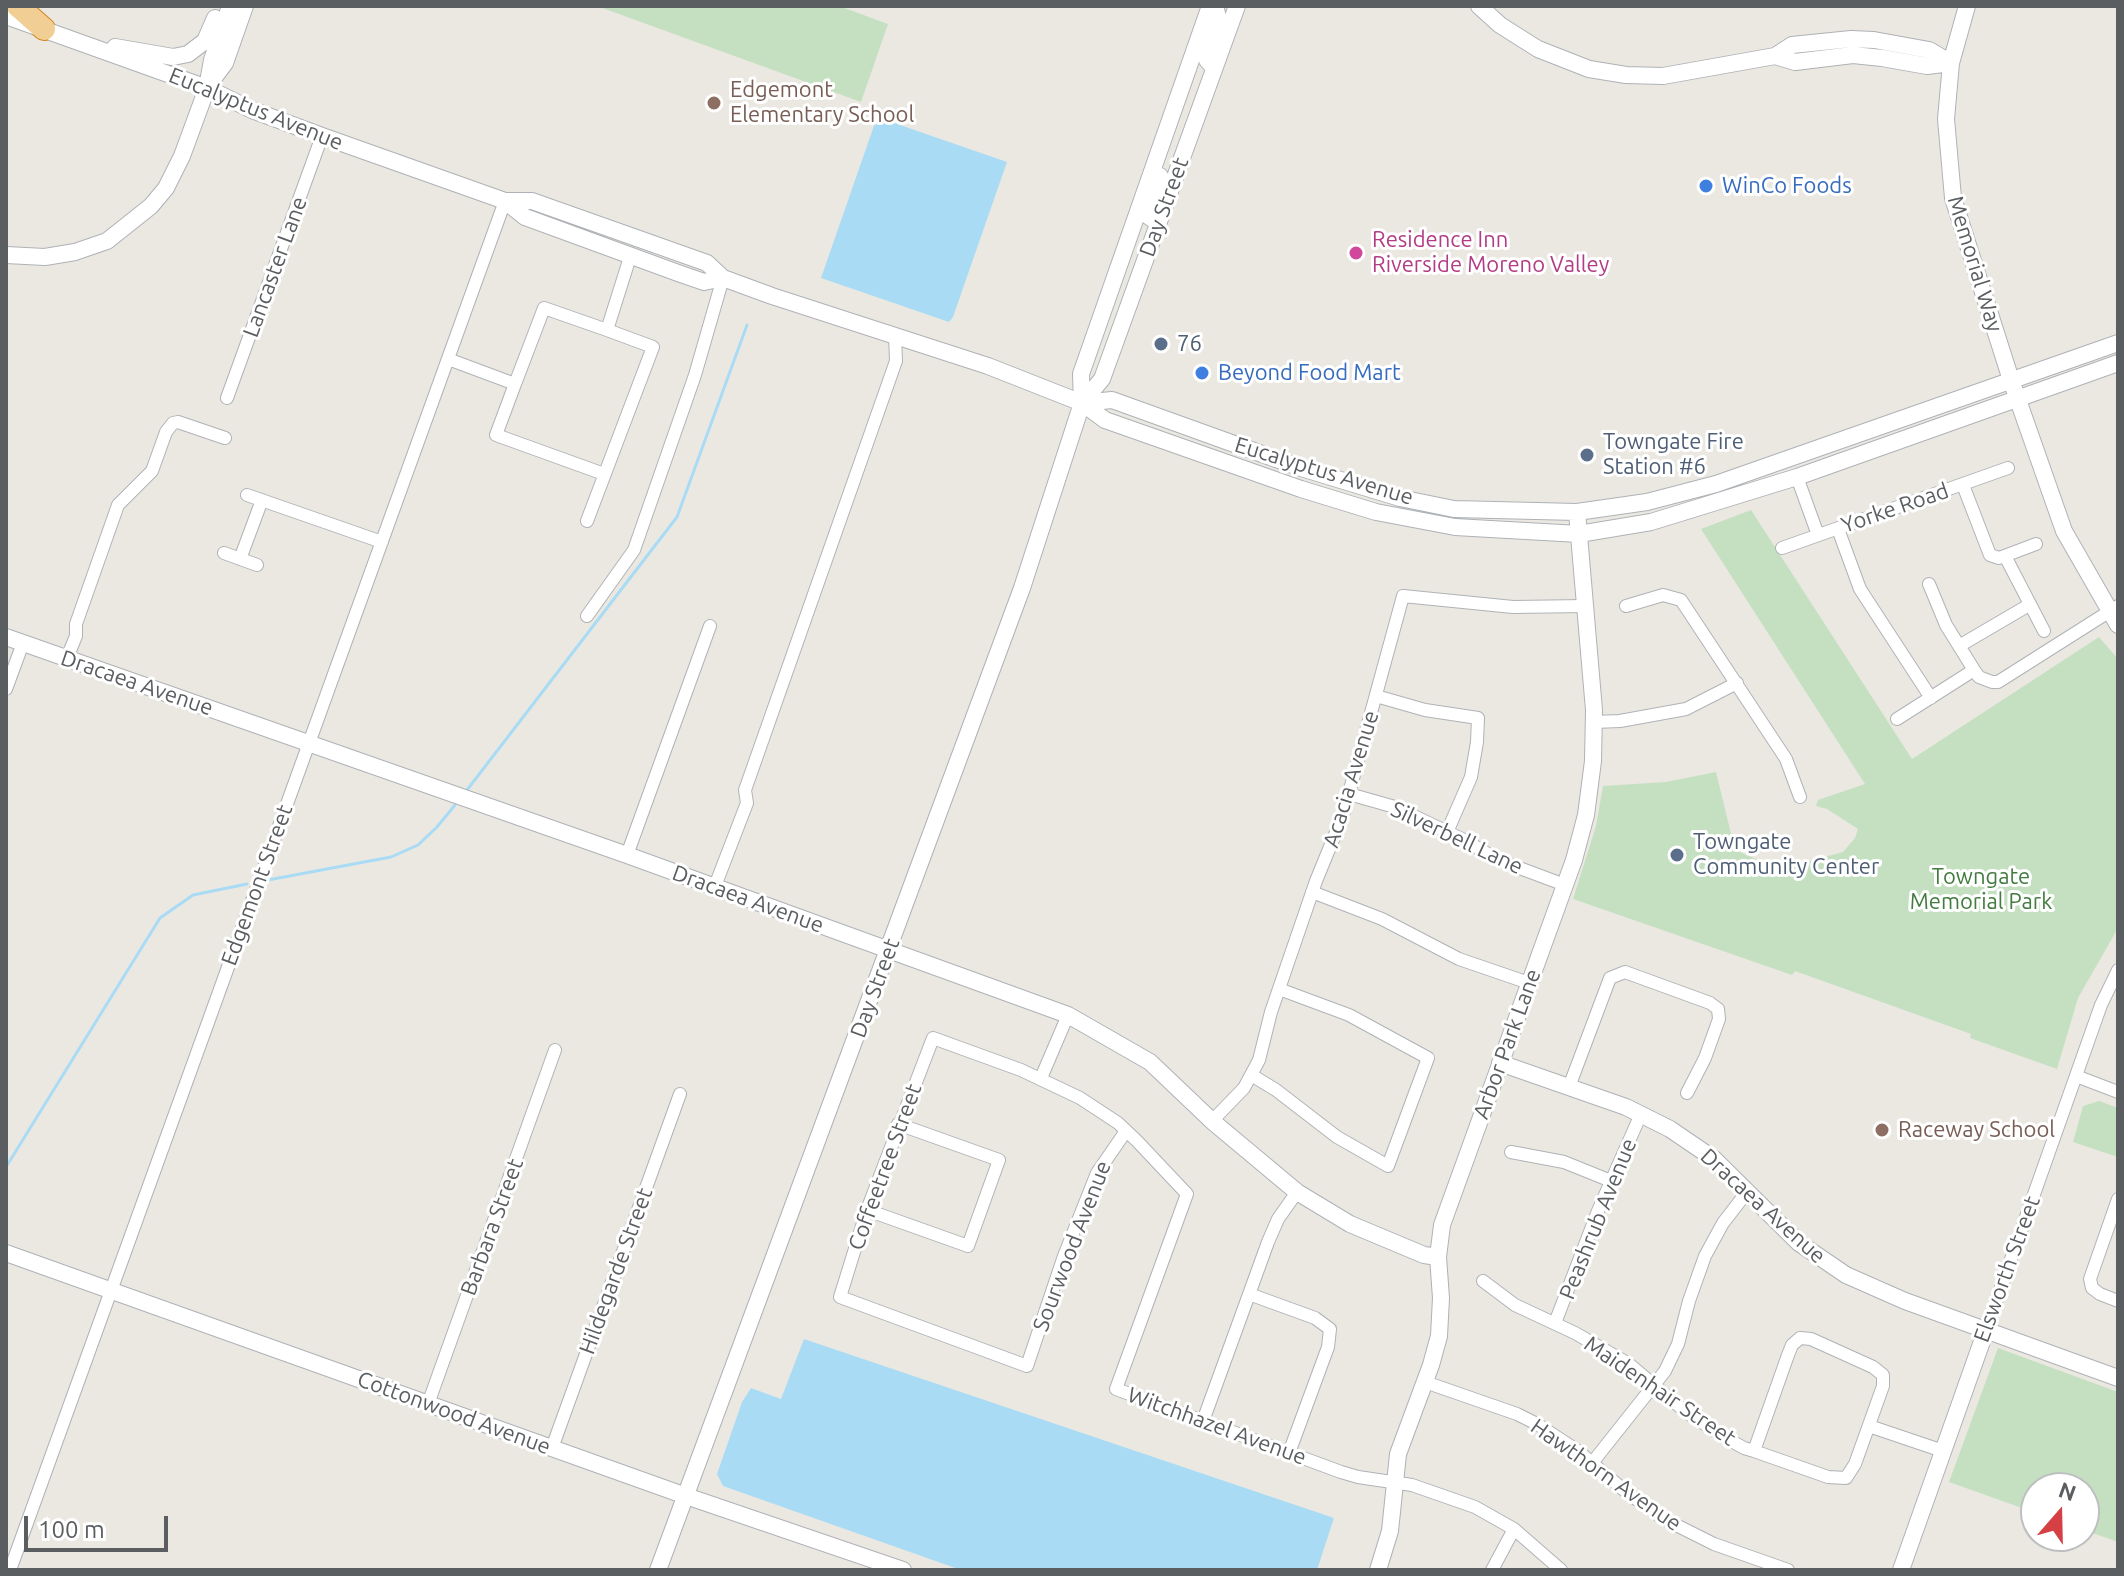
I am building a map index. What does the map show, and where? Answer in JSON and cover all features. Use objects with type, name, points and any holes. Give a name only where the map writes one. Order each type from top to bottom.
[{"type":"highway","points":[[18,6],[44,29]]},
{"type":"main road","points":[[70,39],[182,56],[194,52],[205,41],[219,6]]},
{"type":"main road","points":[[6,255],[45,257],[75,252],[107,241],[135,222],[151,206],[170,180],[182,156],[207,88],[212,60],[230,6]]},
{"type":"main road","points":[[207,88],[225,63],[245,6]]},
{"type":"main road","points":[[1212,6],[1218,17],[1207,60],[1213,67]]},
{"type":"main road","name":"Day Street","points":[[658,1570],[1022,588],[1082,403],[1081,374],[1212,6]]},
{"type":"main road","name":"Day Street","points":[[1082,403],[1102,379],[1237,6]]},
{"type":"main road","points":[[1479,6],[1523,41],[1589,69],[1626,75],[1663,76],[1775,56],[1792,45],[1862,40],[1929,50],[1951,63]]},
{"type":"main road","name":"Memorial Way","points":[[1967,6],[1951,63],[1946,119],[1953,198],[2011,380]]},
{"type":"main road","name":"Eucalyptus Avenue","points":[[6,16],[207,88],[252,110],[322,136],[505,201],[525,217],[704,282],[723,278]]},
{"type":"main road","points":[[1158,223],[1148,216],[1160,178],[1162,146]]},
{"type":"main road","name":"Eucalyptus Avenue","points":[[505,201],[532,201],[707,263],[723,278],[988,366],[1082,403],[1105,420],[1275,480],[1366,509],[1455,527],[1579,534],[1651,522],[1797,477],[2118,363]]},
{"type":"main road","points":[[1130,233],[1138,236],[1139,242],[1128,273],[1131,298]]},
{"type":"main road","name":"Eucalyptus Avenue","points":[[1082,403],[1112,400],[1375,492],[1454,509],[1577,512],[1647,502],[1716,484],[2118,343]]},
{"type":"main road","points":[[2011,380],[2064,531],[2115,614]]},
{"type":"main road","points":[[1797,477],[1801,463],[1842,448],[1843,440]]},
{"type":"main road","points":[[1169,442],[1209,446],[1255,462],[1268,456]]},
{"type":"main road","points":[[1709,505],[1719,494],[1784,468],[1796,456]]},
{"type":"main road","points":[[1275,480],[1299,476],[1344,492],[1375,492]]},
{"type":"main road","name":"Arbor Park Lane","points":[[1378,1570],[1390,1531],[1398,1454],[1436,1349],[1441,1318],[1438,1257],[1448,1206],[1565,885],[1586,815],[1594,722],[1577,512]]},
{"type":"main road","name":"Dracaea Avenue","points":[[6,637],[715,886],[1068,1015],[1150,1062],[1212,1121],[1297,1192],[1350,1224],[1424,1255],[1438,1257]]},
{"type":"main road","name":"Dracaea Avenue","points":[[1500,1063],[1641,1114],[1695,1145],[1714,1159],[1799,1243],[1846,1275],[1885,1294],[2118,1378]]},
{"type":"main road","name":"Cottonwood Avenue","points":[[6,1253],[686,1496],[903,1570]]},
{"type":"main road","name":"Elsworth Street","points":[[1901,1570],[1986,1330]]},
{"type":"street","name":"Lancaster Lane","points":[[227,398],[322,136]]},
{"type":"street","name":"Edgemont Street","points":[[10,1570],[505,201]]},
{"type":"street","points":[[607,330],[631,254]]},
{"type":"street","points":[[587,616],[634,550],[695,375],[723,278]]},
{"type":"street","points":[[587,521],[653,347],[544,308],[496,435],[604,474]]},
{"type":"street","points":[[715,886],[747,803],[745,790],[843,520],[896,361],[895,336]]},
{"type":"street","points":[[448,359],[515,384]]},
{"type":"street","points":[[67,658],[118,505],[152,471],[166,432],[173,423],[178,422],[225,438]]},
{"type":"street","name":"Yorke Road","points":[[1782,548],[2008,468]]},
{"type":"street","points":[[1797,477],[1818,535]]},
{"type":"street","points":[[1963,485],[1990,555],[1995,558],[2005,556],[2036,544]]},
{"type":"street","points":[[247,495],[382,542]]},
{"type":"street","points":[[240,559],[262,500]]},
{"type":"street","points":[[1838,529],[1860,589],[1931,698]]},
{"type":"street","points":[[224,553],[257,565]]},
{"type":"street","points":[[2005,556],[2044,631]]},
{"type":"street","points":[[1929,584],[1946,625],[1974,670],[1985,680],[1998,682],[2115,614]]},
{"type":"street","points":[[1626,606],[1663,595],[1681,600],[1786,759],[1800,797]]},
{"type":"street","name":"Acacia Avenue","points":[[1212,1121],[1253,1076],[1312,892],[1338,831],[1403,596],[1513,607],[1586,606]]},
{"type":"street","points":[[1959,646],[2029,605]]},
{"type":"street","points":[[627,855],[710,626]]},
{"type":"street","points":[[6,689],[23,643]]},
{"type":"street","points":[[1897,719],[1974,670]]},
{"type":"street","points":[[1594,722],[1620,721],[1686,709],[1737,683]]},
{"type":"street","points":[[1376,696],[1425,710],[1478,718],[1471,777],[1447,832]]},
{"type":"street","name":"Silverbell Lane","points":[[1349,794],[1395,807],[1498,860],[1565,885]]},
{"type":"street","points":[[1312,892],[1382,919],[1459,959],[1529,983]]},
{"type":"street","name":"Elsworth Street","points":[[1986,1330],[2101,1005],[2118,970]]},
{"type":"street","points":[[1569,1087],[1610,978],[1625,972],[1710,1003],[1718,1009],[1719,1019],[1705,1058],[1687,1093]]},
{"type":"street","points":[[1253,1076],[1337,1137],[1388,1166],[1428,1058],[1349,1015],[1279,989]]},
{"type":"street","points":[[1041,1078],[1068,1015]]},
{"type":"street","name":"Witchhazel Avenue","points":[[933,1038],[1041,1078],[1080,1098],[1126,1131],[1187,1194],[1116,1389],[1358,1477],[1412,1485],[1475,1507],[1514,1529],[1561,1570]]},
{"type":"street","name":"Coffeetree Street","points":[[840,1297],[867,1210],[933,1038]]},
{"type":"street","name":"Barbara Street","points":[[428,1404],[555,1050]]},
{"type":"street","points":[[2076,1076],[2118,1092]]},
{"type":"street","name":"Hildegarde Street","points":[[552,1448],[680,1094]]},
{"type":"street","name":"Peashrub Avenue","points":[[1555,1323],[1641,1114]]},
{"type":"street","points":[[867,1210],[968,1246],[999,1160],[898,1124]]},
{"type":"street","name":"Sourwood Avenue","points":[[840,1297],[1027,1366],[1064,1256],[1097,1173],[1126,1131]]},
{"type":"street","points":[[1511,1152],[1564,1162],[1611,1181]]},
{"type":"street","points":[[1203,1421],[1273,1230],[1297,1192]]},
{"type":"street","points":[[1592,1463],[1655,1385],[1678,1344],[1705,1256],[1723,1223],[1747,1192]]},
{"type":"street","points":[[2118,1199],[2090,1279],[2092,1288],[2118,1301]]},
{"type":"street","name":"Maidenhair Street","points":[[1483,1281],[1515,1305],[1602,1347],[1708,1427],[1754,1451],[1828,1477],[1846,1478],[1855,1464],[1869,1426]]},
{"type":"street","points":[[1249,1294],[1315,1318],[1330,1329],[1328,1347],[1289,1453]]},
{"type":"street","points":[[1754,1451],[1788,1355],[1800,1338],[1811,1339],[1873,1367],[1883,1375],[1883,1386],[1869,1426],[1943,1451]]},
{"type":"street","name":"Hawthorn Avenue","points":[[1425,1382],[1537,1424],[1664,1519],[1714,1544],[1788,1570]]},
{"type":"street","points":[[1492,1570],[1514,1529]]},
{"type":"green space","points":[[597,6],[839,6],[888,24],[861,102]]},
{"type":"green space","name":"Towngate Memorial Park","points":[[1751,510],[1912,759],[2099,637],[2118,659],[2118,928],[2078,998],[2057,1069],[1970,1038],[1971,1034],[1795,971],[1792,975],[1573,899],[1596,826],[1603,786],[1666,782],[1716,772],[1735,850],[1779,869],[1843,852],[1855,838],[1858,829],[1827,809],[1816,806],[1818,800],[1865,784],[1701,529]]},
{"type":"green space","points":[[2099,1101],[2118,1108],[2118,1157],[2073,1142],[2083,1106]]},
{"type":"green space","points":[[1998,1348],[2118,1392],[2118,1542],[2100,1536],[2100,1472],[2020,1472],[2020,1507],[1949,1482]]},
{"type":"water","points":[[877,117],[1007,162],[949,322],[821,278]]},
{"type":"water","points":[[804,1339],[1334,1518],[1317,1570],[961,1570],[723,1486],[717,1474],[742,1402],[751,1388],[781,1399]]},
{"type":"waterway","points":[[467,790],[677,517],[747,325]]},
{"type":"waterway","points":[[268,880],[391,857],[418,845],[455,805]]},
{"type":"waterway","points":[[6,1167],[160,918],[193,895],[247,884]]},
{"type":"place","name":"Edgemont Elementary School","points":[[714,103]]},
{"type":"place","name":"WinCo Foods","points":[[1706,186]]},
{"type":"place","name":"Residence Inn Riverside Moreno Valley","points":[[1356,253]]},
{"type":"place","name":"76","points":[[1161,344]]},
{"type":"place","name":"Beyond Food Mart","points":[[1202,373]]},
{"type":"place","name":"Towngate Fire Station #6","points":[[1587,455]]},
{"type":"place","name":"Towngate Community Center","points":[[1677,855]]},
{"type":"place","name":"Raceway School","points":[[1882,1130]]}]
